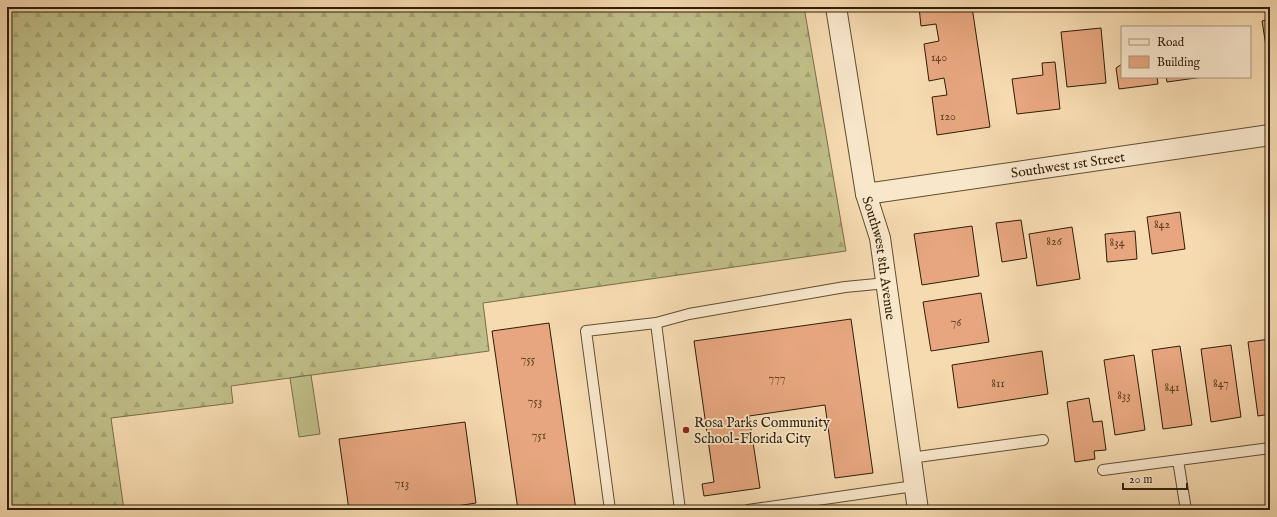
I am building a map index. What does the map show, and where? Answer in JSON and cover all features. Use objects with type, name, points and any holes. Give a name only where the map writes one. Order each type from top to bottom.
[{"type":"street","name":"Southwest 8th Avenue","points":[[836,7],[866,194],[880,238],[918,510]]},
{"type":"street","name":"Southwest 1st Street","points":[[866,194],[1270,134]]},
{"type":"lane","points":[[610,510],[586,331],[656,323],[696,313],[845,287],[887,283]]},
{"type":"lane","points":[[656,323],[680,510]]},
{"type":"lane","points":[[910,458],[1042,440]]},
{"type":"lane","points":[[1103,470],[1270,448]]},
{"type":"lane","points":[[1178,460],[1186,510]]},
{"type":"lane","points":[[748,510],[914,486]]},
{"type":"green space","points":[[7,7],[804,7],[846,251],[483,303],[489,351],[231,386],[233,403],[111,418],[124,510],[7,510]]},
{"type":"green space","points":[[311,375],[320,434],[299,437],[290,378]]},
{"type":"building","points":[[919,7],[972,7],[990,127],[937,135],[932,97],[947,95],[944,78],[929,81],[924,44],[939,41],[936,24],[921,26]]},
{"type":"building","points":[[1270,19],[1270,59],[1268,59],[1262,21]]},
{"type":"building","points":[[1101,28],[1106,83],[1067,87],[1061,32]]},
{"type":"building","points":[[1055,62],[1060,109],[1017,114],[1012,79],[1043,75],[1042,63]]},
{"type":"building","points":[[1121,65],[1121,78],[1157,78],[1158,84],[1119,89],[1116,68]]},
{"type":"building","points":[[1166,78],[1196,78],[1167,82]]},
{"type":"building","points":[[1180,212],[1185,249],[1152,254],[1147,217]]},
{"type":"building","points":[[1021,220],[1027,258],[1002,262],[996,223]]},
{"type":"building","points":[[972,226],[979,276],[922,285],[914,234]]},
{"type":"building","points":[[1072,227],[1080,279],[1037,286],[1029,234]]},
{"type":"building","points":[[1135,231],[1137,259],[1107,262],[1105,234]]},
{"type":"building","points":[[981,293],[989,342],[931,351],[923,302]]},
{"type":"building","points":[[851,319],[873,473],[835,478],[825,405],[749,416],[760,488],[704,496],[702,484],[714,482],[694,341]]},
{"type":"building","points":[[549,323],[576,510],[518,510],[492,331]]},
{"type":"building","points":[[1270,339],[1270,414],[1258,416],[1248,342]]},
{"type":"building","points":[[1231,345],[1241,417],[1211,422],[1201,349]]},
{"type":"building","points":[[1180,346],[1192,425],[1163,429],[1152,350]]},
{"type":"building","points":[[1042,351],[1048,394],[958,408],[952,365]]},
{"type":"building","points":[[1134,355],[1145,430],[1115,435],[1104,360]]},
{"type":"building","points":[[1089,398],[1093,422],[1102,421],[1106,450],[1094,451],[1095,459],[1075,462],[1067,402]]},
{"type":"building","points":[[465,422],[476,503],[431,510],[349,510],[339,439]]},
{"type":"place","name":"Rosa Parks Community School-Florida City","points":[[686,430]]}]
